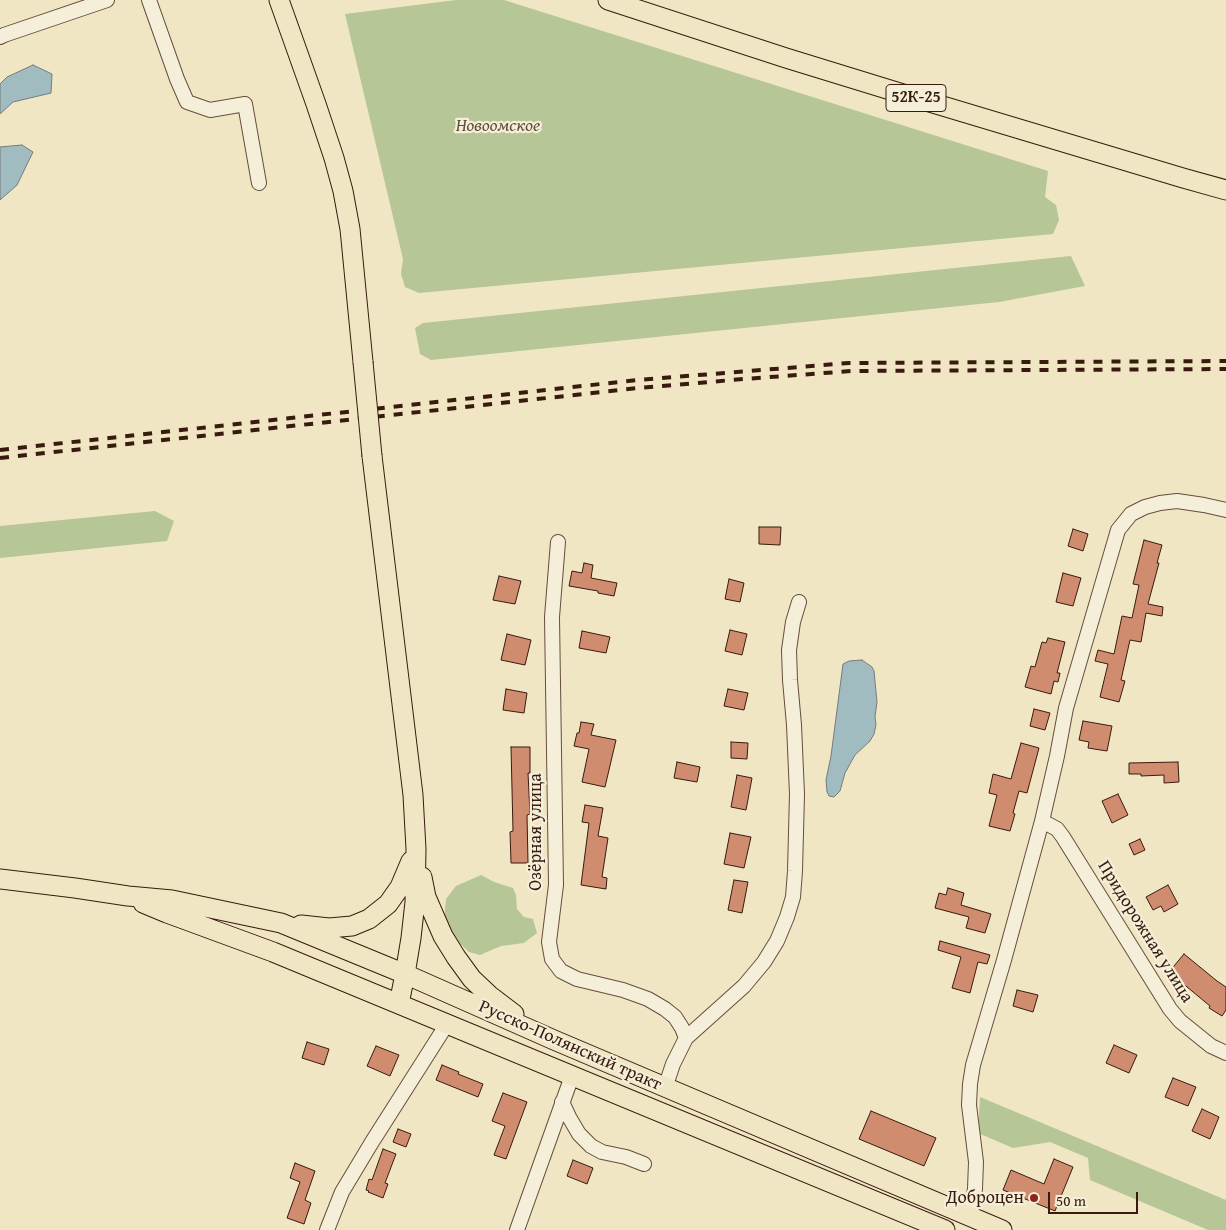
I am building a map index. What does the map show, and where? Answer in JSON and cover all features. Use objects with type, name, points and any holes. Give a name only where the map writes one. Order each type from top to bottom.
[{"type":"main road","points":[[278,0],[334,158],[343,191],[350,229],[372,456],[413,795],[416,848],[414,902],[406,974],[399,1004]]},
{"type":"main road","name":"52К-25","points":[[608,0],[813,66],[1226,190]]},
{"type":"main road","points":[[281,923],[329,928],[352,926],[370,919],[388,904],[400,887],[416,848]]},
{"type":"main road","points":[[416,848],[426,897],[443,936],[456,957],[472,978],[489,995],[512,1013],[554,1040]]},
{"type":"main road","name":"Русско-Полянский тракт","points":[[0,879],[172,900],[281,923],[406,974],[665,1088],[1002,1230]]},
{"type":"main road","name":"Русско-Полянский тракт","points":[[128,896],[167,913],[273,952],[945,1230]]},
{"type":"street","points":[[0,37],[107,0]]},
{"type":"street","points":[[149,0],[187,102],[210,110],[245,104],[259,184]]},
{"type":"street","points":[[970,1217],[975,1189],[976,1162],[969,1105],[972,1065],[1004,960],[1042,821],[1066,708],[1118,530],[1131,514],[1145,507],[1160,503],[1178,501],[1226,510]]},
{"type":"street","name":"Озёрная улица","points":[[558,542],[552,616],[556,885],[549,942],[552,959],[561,971],[577,979],[623,990],[648,999],[665,1009],[675,1017],[686,1038]]},
{"type":"street","points":[[665,1088],[673,1064],[686,1038],[744,986],[764,962],[777,941],[788,917],[793,897],[795,871],[797,794],[789,650],[793,622],[800,602]]},
{"type":"street","name":"Придорожная улица","points":[[1042,821],[1057,829],[1063,837],[1170,1009],[1180,1021],[1211,1046],[1226,1053]]},
{"type":"street","points":[[327,1230],[342,1192],[447,1024]]},
{"type":"street","points":[[517,1230],[572,1076]]},
{"type":"street","points":[[562,1102],[579,1134],[591,1146],[602,1152],[626,1157],[644,1164]]},
{"type":"green space","name":"Новоомское","points":[[456,0],[504,0],[1048,171],[1045,197],[1056,205],[1059,220],[1053,234],[419,293],[405,287],[401,274],[403,259],[345,14]]},
{"type":"green space","points":[[1071,256],[1085,286],[999,302],[431,360],[420,354],[415,328],[423,323]]},
{"type":"green space","points":[[155,511],[174,521],[167,541],[0,558],[0,526]]},
{"type":"green space","points":[[481,875],[494,882],[513,888],[516,895],[517,909],[524,917],[533,919],[537,933],[524,943],[501,946],[480,955],[469,952],[453,937],[444,920],[446,899],[456,886]]},
{"type":"green space","points":[[980,1097],[1226,1200],[1226,1230],[1208,1230],[1090,1180],[1088,1158],[1050,1142],[1013,1148],[978,1133]]},
{"type":"water","points":[[33,65],[52,74],[51,93],[13,102],[0,114],[0,84],[7,77]]},
{"type":"water","points":[[22,145],[33,152],[17,185],[0,200],[0,147]]},
{"type":"water","points":[[862,660],[872,667],[874,671],[877,702],[874,734],[870,741],[855,755],[845,773],[840,791],[834,797],[829,796],[826,780],[843,664],[849,661]]},
{"type":"building","points":[[759,527],[781,527],[780,545],[759,544]]},
{"type":"building","points":[[1073,529],[1088,534],[1083,551],[1068,546]]},
{"type":"building","points":[[1144,540],[1162,545],[1148,604],[1163,607],[1162,616],[1146,613],[1141,642],[1130,640],[1121,680],[1125,681],[1119,702],[1100,697],[1108,664],[1095,661],[1098,650],[1114,654],[1122,616],[1132,618],[1139,585],[1133,584]]},
{"type":"building","points":[[584,563],[593,565],[591,578],[617,583],[614,596],[569,586],[572,571],[582,573]]},
{"type":"building","points":[[1063,573],[1081,578],[1073,606],[1056,602]]},
{"type":"building","points":[[499,576],[521,581],[515,604],[493,600]]},
{"type":"building","points":[[729,579],[744,583],[740,602],[725,599]]},
{"type":"building","points":[[730,630],[747,634],[742,655],[725,651]]},
{"type":"building","points":[[582,631],[610,637],[606,653],[579,648]]},
{"type":"building","points":[[507,634],[531,640],[525,665],[501,660]]},
{"type":"building","points":[[1048,638],[1065,642],[1057,673],[1060,673],[1058,682],[1054,681],[1051,694],[1025,687],[1031,666],[1035,667],[1042,642],[1046,643]]},
{"type":"building","points":[[506,689],[527,693],[524,713],[503,710]]},
{"type":"building","points":[[728,689],[748,693],[744,710],[724,706]]},
{"type":"building","points":[[1034,709],[1050,713],[1045,730],[1030,726]]},
{"type":"building","points":[[1083,721],[1112,726],[1107,751],[1088,748],[1089,742],[1079,740]]},
{"type":"building","points":[[581,722],[594,724],[591,735],[616,740],[605,787],[582,782],[589,749],[574,746]]},
{"type":"building","points":[[731,742],[748,743],[747,759],[731,758]]},
{"type":"building","points":[[1021,743],[1039,748],[1027,793],[1019,791],[1010,831],[989,826],[997,795],[989,793],[993,774],[1011,779]]},
{"type":"building","points":[[511,747],[530,747],[530,773],[528,773],[530,814],[527,815],[528,863],[511,863],[510,832],[513,831]]},
{"type":"building","points":[[677,762],[700,767],[697,782],[674,778]]},
{"type":"building","points":[[1178,762],[1179,782],[1164,783],[1164,775],[1141,776],[1141,774],[1129,774],[1129,763]]},
{"type":"building","points":[[737,775],[752,778],[746,810],[731,807]]},
{"type":"building","points":[[1118,794],[1128,815],[1112,823],[1102,801]]},
{"type":"building","points":[[585,805],[603,808],[598,836],[608,838],[602,877],[607,878],[606,889],[581,885],[589,823],[582,822]]},
{"type":"building","points":[[730,833],[751,837],[744,868],[724,864]]},
{"type":"building","points":[[1140,839],[1145,850],[1134,855],[1129,844]]},
{"type":"building","points":[[734,880],[748,882],[742,913],[728,910]]},
{"type":"building","points":[[1168,885],[1178,904],[1164,912],[1161,906],[1153,910],[1146,897]]},
{"type":"building","points":[[948,888],[964,893],[961,905],[991,914],[985,933],[966,928],[969,917],[935,908],[939,893],[946,895]]},
{"type":"building","points":[[940,941],[990,955],[987,964],[978,962],[970,993],[952,988],[961,957],[938,950]]},
{"type":"building","points":[[1184,954],[1226,987],[1226,1010],[1222,1016],[1209,1008],[1210,1006],[1169,972]]},
{"type":"building","points":[[1017,990],[1038,995],[1033,1012],[1013,1006]]},
{"type":"building","points":[[307,1042],[329,1049],[324,1065],[302,1058]]},
{"type":"building","points":[[1114,1045],[1137,1055],[1129,1073],[1106,1063]]},
{"type":"building","points":[[376,1046],[399,1055],[390,1076],[367,1066]]},
{"type":"building","points":[[442,1065],[483,1084],[478,1097],[436,1080]]},
{"type":"building","points":[[1173,1078],[1196,1087],[1188,1106],[1165,1097]]},
{"type":"building","points":[[503,1093],[527,1102],[506,1159],[494,1155],[505,1126],[492,1121]]},
{"type":"building","points":[[1202,1109],[1219,1117],[1210,1139],[1192,1131]]},
{"type":"building","points":[[871,1111],[936,1138],[924,1166],[859,1139]]},
{"type":"building","points":[[398,1129],[411,1134],[406,1147],[393,1142]]},
{"type":"building","points":[[383,1149],[396,1154],[385,1183],[388,1184],[383,1198],[366,1190],[369,1179],[372,1180]]},
{"type":"building","points":[[1054,1159],[1073,1167],[1055,1211],[1003,1190],[1011,1170],[1044,1184]]},
{"type":"building","points":[[573,1160],[593,1168],[587,1184],[567,1176]]},
{"type":"building","points":[[295,1163],[315,1171],[305,1200],[311,1203],[304,1224],[287,1218],[300,1182],[290,1178]]},
{"type":"railway","points":[[0,450],[637,380],[849,363],[1226,361]]},
{"type":"railway","points":[[0,458],[638,388],[852,371],[1226,369]]},
{"type":"place","name":"Доброцен","points":[[1034,1198]]}]
